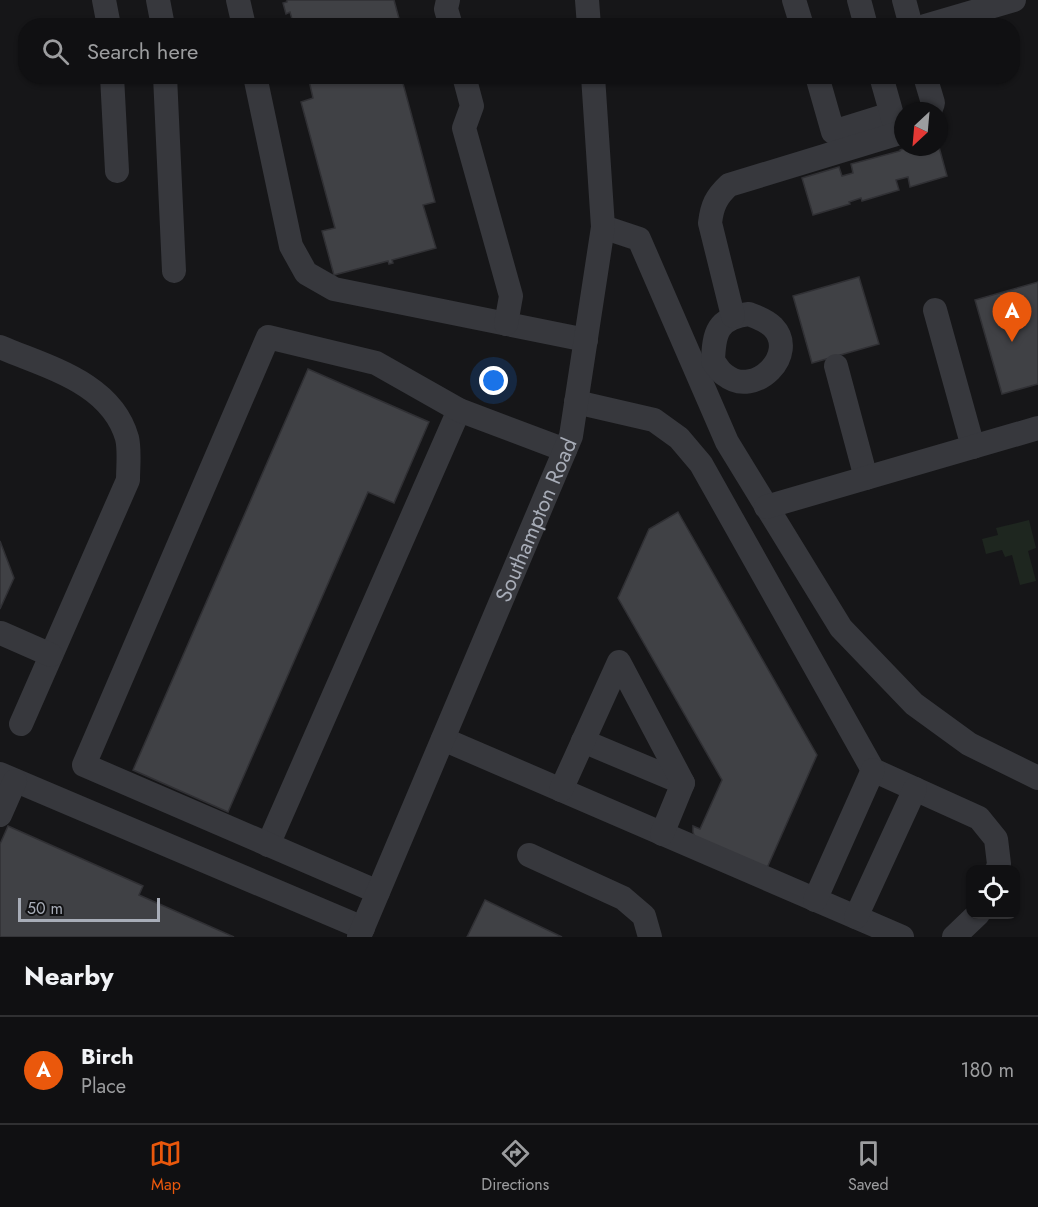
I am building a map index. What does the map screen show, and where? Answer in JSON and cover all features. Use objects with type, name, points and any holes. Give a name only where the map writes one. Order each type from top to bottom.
[{"type":"street","points":[[104,0],[107,18]]},
{"type":"street","points":[[158,0],[161,18]]},
{"type":"street","points":[[238,0],[242,18]]},
{"type":"street","points":[[448,0],[449,18]]},
{"type":"street","points":[[587,0],[588,18]]},
{"type":"street","points":[[794,0],[800,18]]},
{"type":"street","points":[[859,0],[864,18]]},
{"type":"street","points":[[904,0],[909,18]]},
{"type":"street","points":[[952,18],[1014,0]]},
{"type":"street","points":[[112,84],[117,171]]},
{"type":"street","points":[[165,84],[174,271]]},
{"type":"street","points":[[257,84],[291,246],[306,273],[334,289],[586,340]]},
{"type":"street","points":[[466,84],[472,106],[464,128],[511,296],[506,324]]},
{"type":"street","name":"Southampton Road","points":[[361,932],[571,436],[603,227],[594,84]]},
{"type":"street","points":[[819,84],[833,132],[894,127]]},
{"type":"street","points":[[884,84],[894,117]]},
{"type":"street","points":[[927,84],[933,102]]},
{"type":"street","points":[[734,316],[710,223],[711,208],[718,195],[729,185],[894,128]]},
{"type":"street","points":[[603,227],[639,239],[704,365],[727,442],[841,628],[914,704],[969,744],[1038,778]]},
{"type":"street","points":[[935,310],[973,447]]},
{"type":"street","points":[[749,314],[775,328],[780,341],[780,355],[773,369],[759,380],[740,382],[704,365],[720,326],[734,316],[749,314]]},
{"type":"street","points":[[378,892],[84,765],[268,337],[376,363],[459,410],[565,450]]},
{"type":"street","points":[[0,346],[86,384],[113,409],[127,438],[128,480],[21,724]]},
{"type":"street","points":[[836,366],[866,478]]},
{"type":"street","points":[[576,402],[654,420],[679,438],[701,464],[873,770],[978,818],[996,838],[999,865]]},
{"type":"street","points":[[268,845],[459,410]]},
{"type":"street","points":[[766,507],[1038,428]]},
{"type":"street","points":[[1,633],[51,655]]},
{"type":"street","points":[[561,790],[619,662],[682,783],[662,834]]},
{"type":"street","points":[[443,739],[902,937]]},
{"type":"street","points":[[583,741],[682,783]]},
{"type":"street","points":[[815,900],[873,770]]},
{"type":"street","points":[[0,815],[8,778],[361,932]]},
{"type":"street","points":[[856,917],[915,789]]},
{"type":"street","points":[[529,855],[623,898],[644,916],[650,937]]},
{"type":"street","points":[[954,937],[974,919]]},
{"type":"shaded area","points":[[1029,520],[1036,548],[1028,551],[1036,581],[1020,585],[1012,555],[1005,557],[1002,550],[986,554],[982,539],[998,535],[996,528]]},
{"type":"building","points":[[287,0],[394,0],[399,18],[292,18],[290,12],[286,14],[283,3]]},
{"type":"building","points":[[310,84],[403,84],[435,202],[423,205],[436,248],[392,260],[393,263],[389,264],[388,261],[334,275],[322,231],[335,228],[301,102],[313,98]]},
{"type":"building","points":[[894,153],[894,156],[941,156],[947,176],[910,187],[908,177],[896,180],[899,190],[862,201],[861,198],[849,202],[850,204],[813,215],[802,178],[839,167],[842,176],[853,173],[851,164]]},
{"type":"building","points":[[859,277],[879,344],[812,363],[793,296]]},
{"type":"building","points":[[1038,282],[1038,384],[1002,394],[975,300]]},
{"type":"building","points":[[308,369],[429,422],[394,503],[368,492],[228,812],[133,770]]},
{"type":"building","points":[[678,512],[817,755],[767,868],[695,838],[693,826],[700,829],[722,780],[618,598],[649,529]]},
{"type":"building","points":[[0,541],[14,578],[0,609]]},
{"type":"building","points":[[8,826],[143,886],[139,895],[234,937],[0,937],[0,844]]},
{"type":"building","points":[[485,900],[562,937],[467,937]]},
{"type":"place","name":"Birch","points":[[1012,342]]}]
